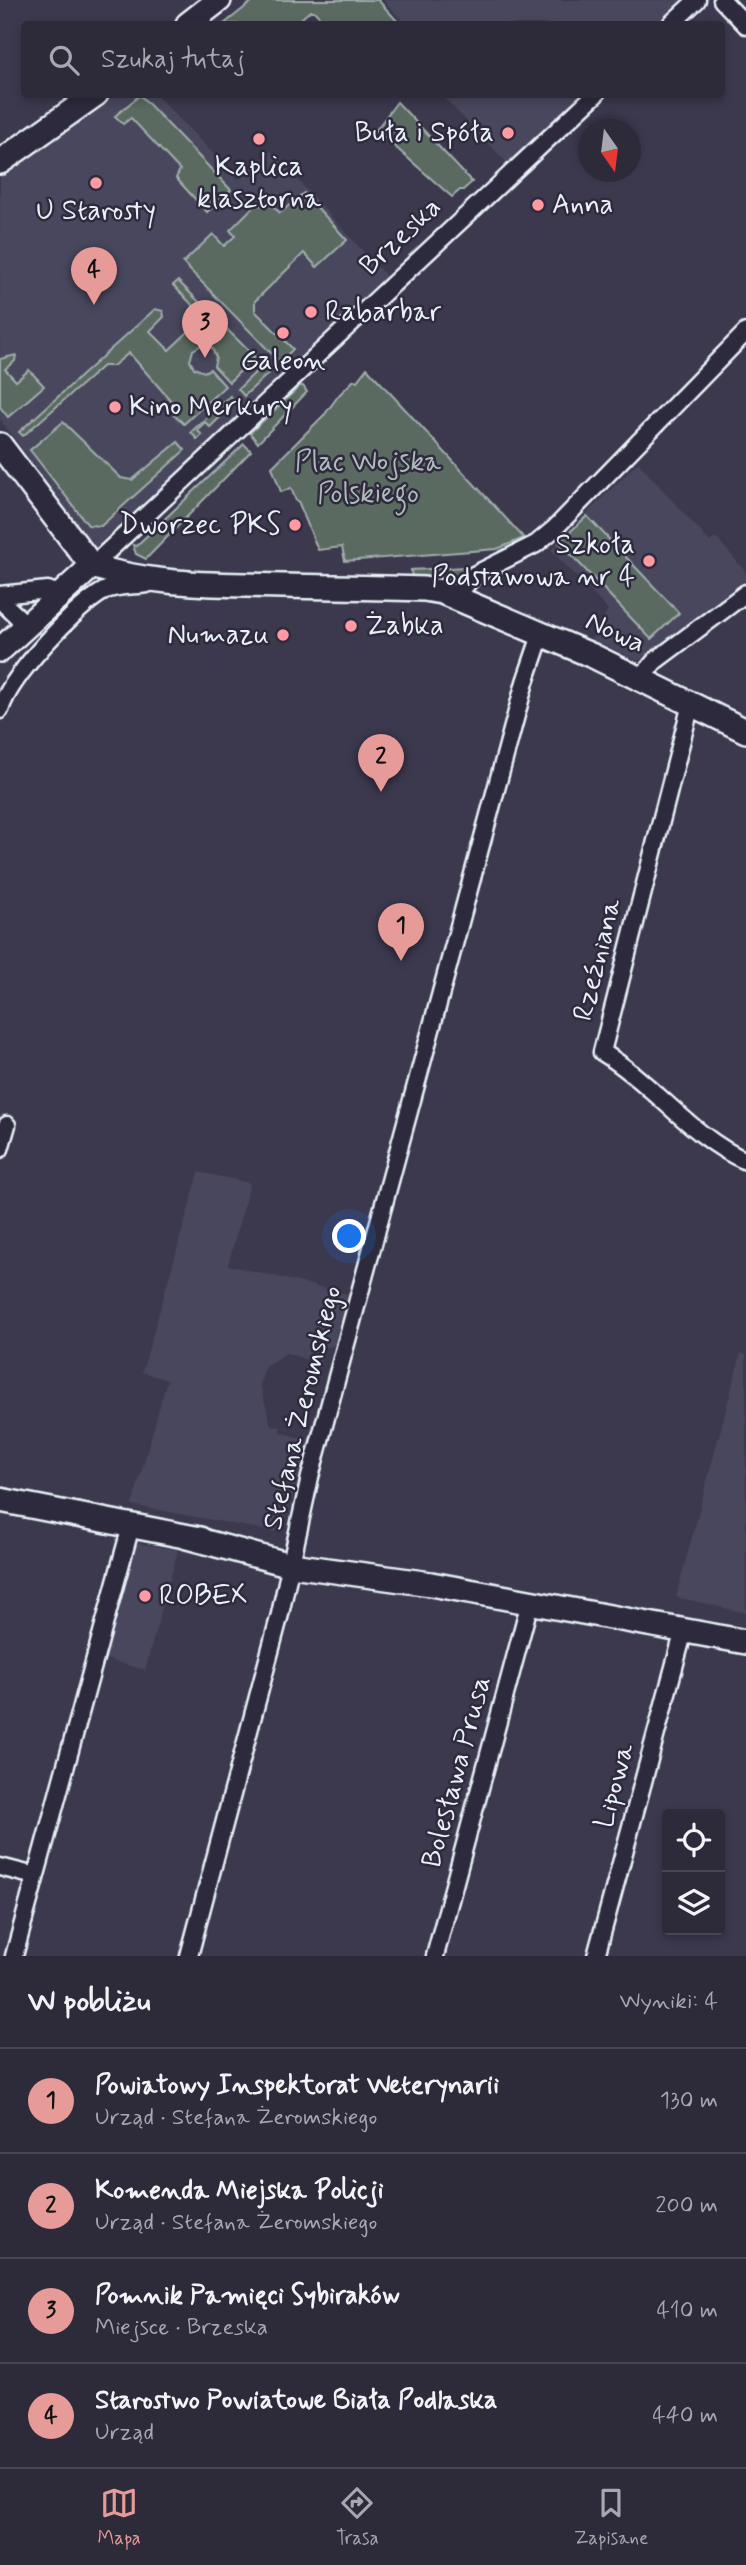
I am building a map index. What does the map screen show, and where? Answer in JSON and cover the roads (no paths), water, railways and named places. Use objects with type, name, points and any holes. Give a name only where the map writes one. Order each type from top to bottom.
[{"type":"street","points":[[192,21],[219,0]]},
{"type":"street","points":[[674,21],[697,0]]},
{"type":"street","points":[[722,0],[746,25]]},
{"type":"street","points":[[0,162],[90,98]]},
{"type":"street","name":"Brzeska","points":[[0,650],[593,98]]},
{"type":"street","points":[[0,444],[92,566],[119,575],[159,582],[424,589],[456,597],[474,575],[536,544],[554,529],[746,332]]},
{"type":"street","points":[[0,710],[11,685],[33,656],[91,600],[107,589],[159,582]]},
{"type":"street","points":[[0,597],[48,590],[59,593]]},
{"type":"street","points":[[641,678],[655,661],[746,593]]},
{"type":"street","points":[[0,597],[18,617],[23,628]]},
{"type":"street","name":"Nowa","points":[[456,597],[542,632],[746,731]]},
{"type":"street","name":"Stefana Żeromskiego","points":[[189,1956],[292,1558],[310,1477],[525,682],[542,632]]},
{"type":"street","name":"Rzeźniana","points":[[691,704],[601,1052],[626,1067],[706,1138],[726,1152],[746,1161]]},
{"type":"street","points":[[0,1149],[7,1125]]},
{"type":"street","points":[[0,1500],[292,1558],[746,1642]]},
{"type":"street","points":[[14,1956],[131,1526]]},
{"type":"street","name":"Bolesława Prusa","points":[[435,1956],[530,1602]]},
{"type":"street","name":"Lipowa","points":[[596,1956],[684,1630]]},
{"type":"street","points":[[0,1867],[35,1876]]},
{"type":"place","name":"Buła i Spóła","points":[[508,133]]},
{"type":"place","name":"Kaplica klasztorna","points":[[259,139]]},
{"type":"place","name":"U Starosty","points":[[96,183]]},
{"type":"place","name":"Anna","points":[[538,205]]},
{"type":"place","name":"Starostwo Powiatowe Biała Podlaska","points":[[94,305]]},
{"type":"place","name":"Rabarbar","points":[[311,312]]},
{"type":"place","name":"Galeon","points":[[283,333]]},
{"type":"place","name":"Pomnik Pamięci Sybiraków","points":[[205,358]]},
{"type":"place","name":"Kino Merkury","points":[[115,407]]},
{"type":"place","name":"Dworzec PKS","points":[[295,525]]},
{"type":"place","name":"Szkoła Podstawowa nr 4","points":[[649,561]]},
{"type":"place","name":"Żabka","points":[[351,626]]},
{"type":"place","name":"Numazu","points":[[283,635]]},
{"type":"place","name":"Komenda Miejska Policji","points":[[381,792]]},
{"type":"place","name":"Powiatowy Inspektorat Weterynarii","points":[[401,961]]},
{"type":"place","name":"ROBEX","points":[[145,1596]]},
{"type":"park label","name":"Plac Wojska Polskiego","points":[[368,478]]}]
